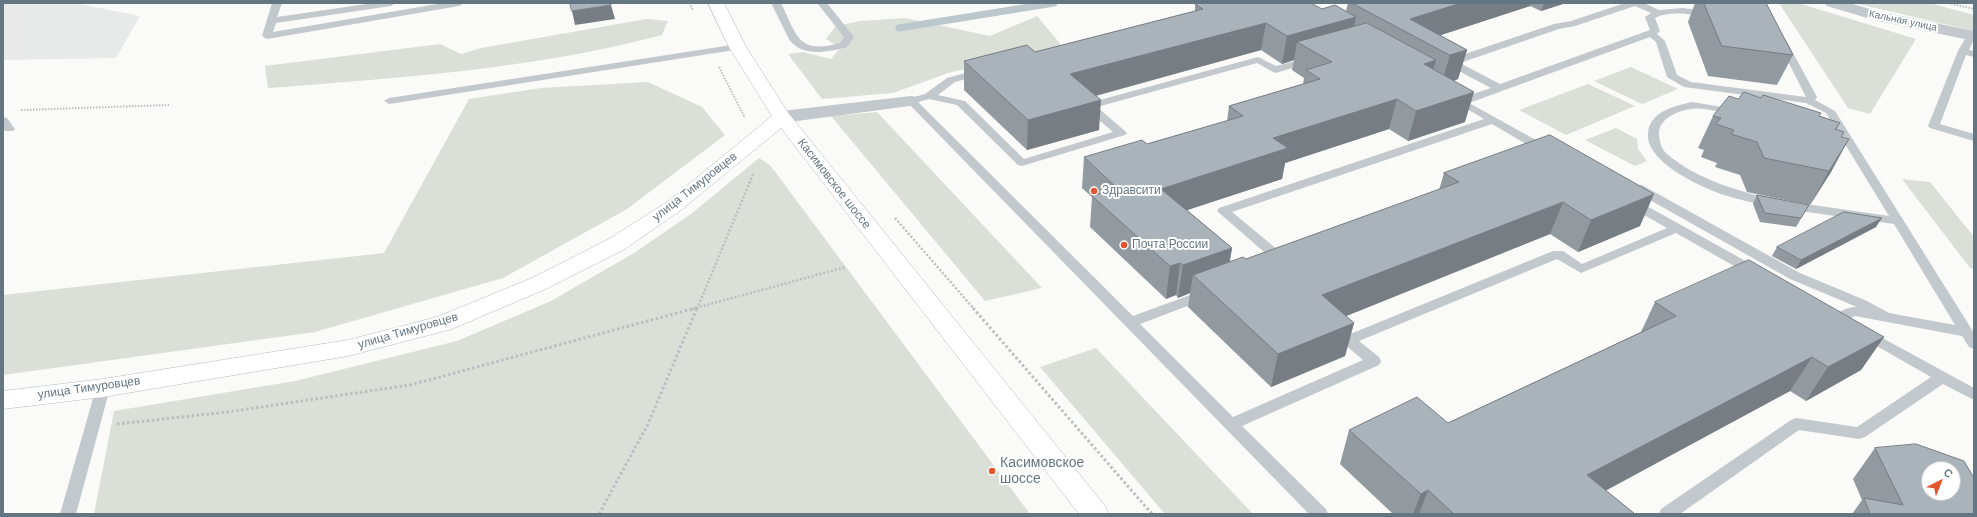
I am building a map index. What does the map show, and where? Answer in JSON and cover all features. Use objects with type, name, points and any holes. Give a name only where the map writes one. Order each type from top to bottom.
[{"type":"main road","name":"Касимовское шоссе","points":[[716,3],[722,19],[738,47],[782,118],[1095,514]]},
{"type":"main road","name":"улица Тимуровцев","points":[[3,400],[103,388],[348,348],[444,323],[540,283],[617,244],[674,206],[755,138],[782,118]]},
{"type":"street","name":"Кальная улица","points":[[1832,3],[1874,15],[1972,36]]},
{"type":"street","points":[[782,118],[911,101]]},
{"type":"lane","points":[[277,3],[267,36],[459,3]]},
{"type":"lane","points":[[272,21],[391,3]]},
{"type":"lane","points":[[776,3],[796,43],[813,50],[826,50],[844,45],[849,37],[822,3]]},
{"type":"lane","points":[[1499,88],[1455,63],[1457,60],[1557,26],[1572,24],[1635,3],[1658,13]]},
{"type":"lane","points":[[1461,102],[1651,33],[1655,31],[1650,17],[1658,13],[1683,11],[1718,15]]},
{"type":"lane","points":[[1778,32],[1812,97],[1808,100]]},
{"type":"lane","points":[[1651,33],[1660,41],[1672,77],[1678,81],[1696,86],[1808,100],[1828,108],[1974,344]]},
{"type":"lane","points":[[1972,36],[1963,51],[1934,126],[1974,138]]},
{"type":"lane","points":[[389,101],[738,47]]},
{"type":"lane","points":[[1963,51],[1974,54]]},
{"type":"lane","points":[[929,96],[961,104],[1022,163],[1122,133],[1090,106],[1258,60],[1274,70],[1319,57]]},
{"type":"lane","points":[[990,70],[951,80],[929,96],[911,101],[1320,514]]},
{"type":"lane","points":[[1448,94],[1541,147],[1556,153]]},
{"type":"lane","points":[[1747,114],[1692,105],[1672,111],[1662,117],[1654,128],[1653,140],[1661,155],[1690,176],[1728,192],[1777,204],[1898,221]]},
{"type":"lane","points":[[1272,269],[1287,264],[1223,211],[1493,120]]},
{"type":"lane","points":[[1825,125],[1841,128]]},
{"type":"lane","points":[[1628,182],[1795,276],[1862,304],[1885,317]]},
{"type":"lane","points":[[1622,197],[1764,277]]},
{"type":"lane","points":[[1231,424],[1374,361],[1348,340],[1558,254],[1581,269],[1677,228]]},
{"type":"lane","points":[[1129,322],[1215,291]]},
{"type":"lane","points":[[1825,311],[1974,395]]},
{"type":"lane","points":[[1838,319],[1853,311],[1966,332]]},
{"type":"lane","points":[[1667,514],[1796,424],[1859,433],[1942,377]]},
{"type":"lane","points":[[68,514],[103,388]]},
{"type":"path","points":[[689,3],[711,52],[755,138]]},
{"type":"path","points":[[1948,3],[1974,9]]},
{"type":"path","points":[[19,110],[169,105]]},
{"type":"path","points":[[599,514],[648,424],[756,165]]},
{"type":"path","points":[[894,216],[1152,514]]},
{"type":"path","points":[[92,427],[227,412],[410,385],[697,306],[846,267]]},
{"type":"shaded area","points":[[3,3],[75,3],[140,16],[116,58],[3,60]]},
{"type":"shaded area","points":[[1779,3],[1798,3],[1916,39],[1870,114],[1848,108]]},
{"type":"shaded area","points":[[1854,3],[1930,3],[1974,15],[1974,31]]},
{"type":"shaded area","points":[[1037,16],[1062,46],[948,73],[893,93],[822,99],[788,54],[803,52],[831,59],[840,48],[826,39],[836,26],[860,21],[905,18],[990,36]]},
{"type":"shaded area","points":[[647,19],[668,21],[662,35],[614,47],[516,64],[417,76],[268,88],[265,66],[440,44],[461,54],[481,48]]},
{"type":"shaded area","points":[[1631,67],[1678,89],[1642,104],[1594,81]]},
{"type":"shaded area","points":[[648,82],[702,107],[725,135],[627,209],[503,278],[315,332],[3,375],[3,295],[384,253],[469,99],[541,88]]},
{"type":"shaded area","points":[[1588,84],[1635,106],[1566,135],[1519,110]]},
{"type":"shaded area","points":[[877,112],[1042,288],[985,301],[831,116]]},
{"type":"shaded area","points":[[1616,128],[1637,139],[1638,149],[1647,161],[1635,166],[1585,140]]},
{"type":"shaded area","points":[[759,158],[770,165],[1030,514],[94,514],[114,411],[295,381],[457,341],[551,301],[634,253],[691,214]]},
{"type":"shaded area","points":[[1902,179],[1930,182],[1974,237],[1974,269],[1970,268]]},
{"type":"shaded area","points":[[1096,348],[1253,514],[1165,514],[1040,367]]},
{"type":"building","points":[[570,3],[611,3],[611,5],[572,11]]},
{"type":"building","points":[[1311,3],[1322,9],[1335,5],[1356,17],[1287,36],[1266,23],[1070,74],[1101,100],[1028,120],[964,61],[1027,45],[1035,52],[1203,9],[1195,4]]},
{"type":"building","points":[[1352,3],[1461,3],[1410,19],[1467,50],[1450,55]]},
{"type":"building","points":[[1704,3],[1766,3],[1793,55],[1722,46]]},
{"type":"building","points":[[1367,23],[1436,60],[1424,64],[1474,92],[1416,111],[1397,99],[1273,138],[1288,148],[1161,189],[1232,248],[1183,265],[1180,263],[1170,266],[1092,196],[1117,188],[1084,157],[1142,140],[1147,144],[1243,116],[1229,106],[1320,79],[1306,70],[1332,62],[1297,42]]},
{"type":"building","points":[[1744,92],[1761,98],[1763,95],[1821,113],[1819,116],[1840,123],[1835,129],[1844,132],[1841,137],[1849,139],[1829,171],[1764,158],[1757,142],[1731,134],[1734,130],[1716,124],[1721,118],[1713,116],[1729,96],[1738,99]]},
{"type":"building","points":[[1550,135],[1654,194],[1591,220],[1563,202],[1322,295],[1354,323],[1278,354],[1193,275],[1243,257],[1246,259],[1459,182],[1444,173]]},
{"type":"building","points":[[1757,195],[1809,205],[1801,218],[1765,213]]},
{"type":"building","points":[[1844,212],[1882,218],[1801,260],[1777,247]]},
{"type":"building","points":[[1749,260],[1884,337],[1828,367],[1812,357],[1587,475],[1635,514],[1454,514],[1428,490],[1421,494],[1349,430],[1417,397],[1448,423],[1676,316],[1655,302]]},
{"type":"building","points":[[1916,444],[1964,461],[1974,478],[1974,514],[1870,514],[1864,498],[1903,505],[1875,448]]},
{"type":"waterway","points":[[899,28],[1054,3]]},
{"type":"place","name":"Здравсити","points":[[1094,191]]},
{"type":"place","name":"Почта России","points":[[1124,245]]},
{"type":"place","name":"Касимовское шоссе","points":[[992,471]]}]
